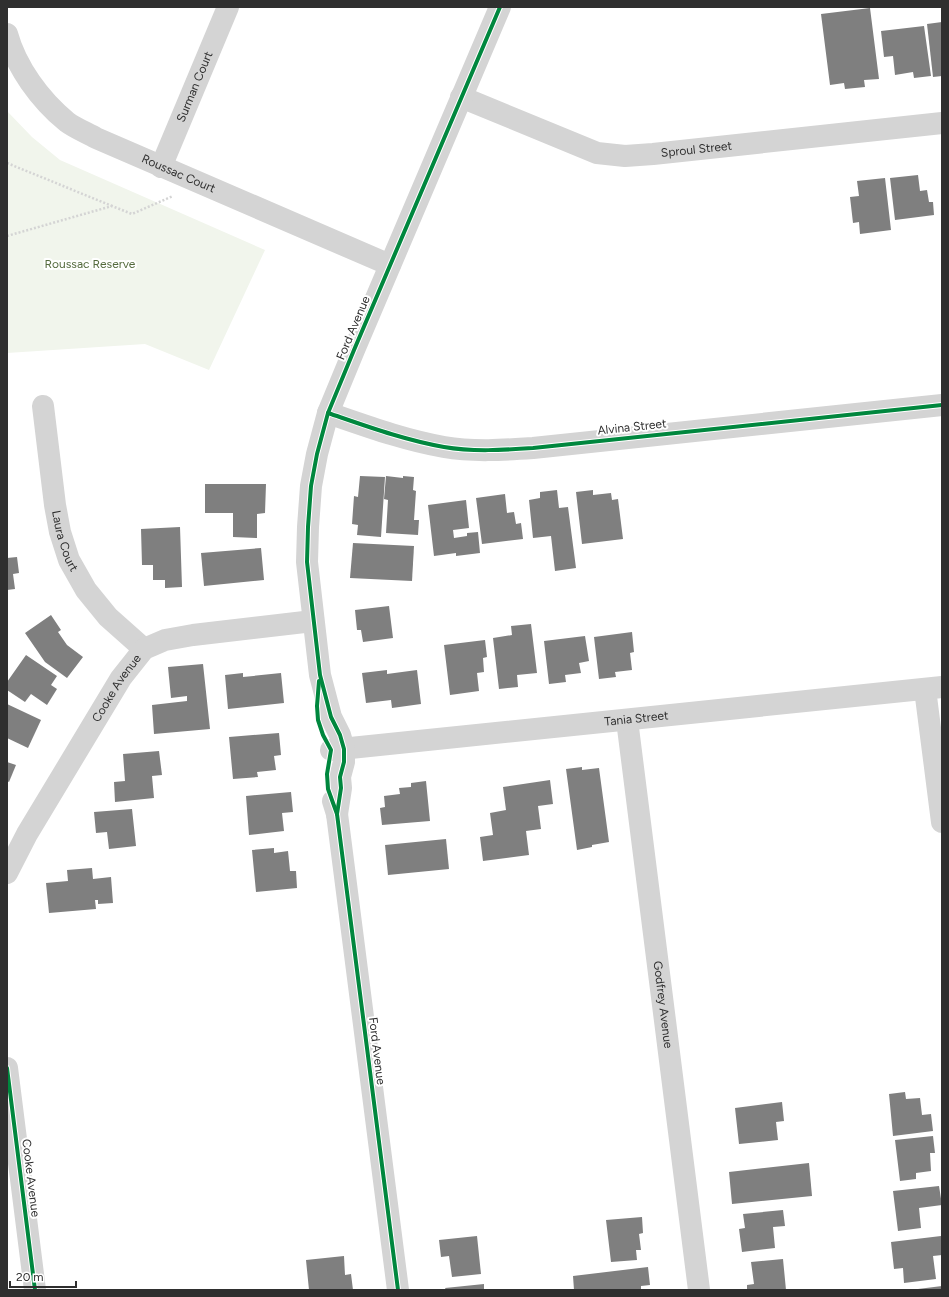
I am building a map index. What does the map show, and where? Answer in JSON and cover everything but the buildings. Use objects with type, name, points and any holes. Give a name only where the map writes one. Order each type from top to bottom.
[{"type":"street","name":"Surman Court","points":[[161,167],[228,7]]},
{"type":"street","name":"Ford Avenue","points":[[398,1290],[337,814],[328,789],[327,774],[337,750],[323,735],[318,720],[317,706],[320,676],[307,562],[311,486],[317,454],[328,413],[500,7]]},
{"type":"street","name":"Roussac Court","points":[[7,34],[9,43],[22,71],[45,101],[68,122],[96,138],[161,167],[390,265]]},
{"type":"street","name":"Sproul Street","points":[[462,97],[597,153],[625,156],[942,123]]},
{"type":"street","name":"Alvina Street","points":[[328,413],[400,437],[445,447],[488,450],[533,448],[942,405]]},
{"type":"street","name":"Laura Court","points":[[43,406],[57,519],[70,560],[90,596],[108,617],[144,649]]},
{"type":"street","name":"Cooke Avenue","points":[[7,873],[27,834],[121,678],[144,649],[165,640],[193,634],[313,621]]},
{"type":"street","name":"Tania Street","points":[[337,750],[934,688]]},
{"type":"street","points":[[934,688],[942,822]]},
{"type":"street","name":"Godfrey Avenue","points":[[627,720],[699,1290]]},
{"type":"street","name":"Cooke Avenue","points":[[7,849],[27,834]]},
{"type":"street","name":"Cooke Avenue","points":[[7,1068],[35,1290]]},
{"type":"path","points":[[7,163],[132,214],[173,196]]},
{"type":"path","points":[[7,236],[112,206]]},
{"type":"green space","name":"Roussac Reserve","points":[[7,111],[32,137],[60,160],[265,250],[209,370],[145,344],[7,353]]},
{"type":"cycle path","points":[[337,814],[341,788],[340,777],[344,762],[344,749],[340,735],[331,717],[320,675],[307,562],[311,486],[317,454],[328,413],[500,7]]},
{"type":"cycle path","points":[[328,413],[414,441],[455,449],[488,450],[533,448],[942,405]]},
{"type":"cycle path","points":[[319,681],[317,706],[318,720],[323,735],[331,750],[327,774],[328,789],[337,814],[398,1290]]},
{"type":"cycle path","points":[[7,1068],[35,1290]]}]
